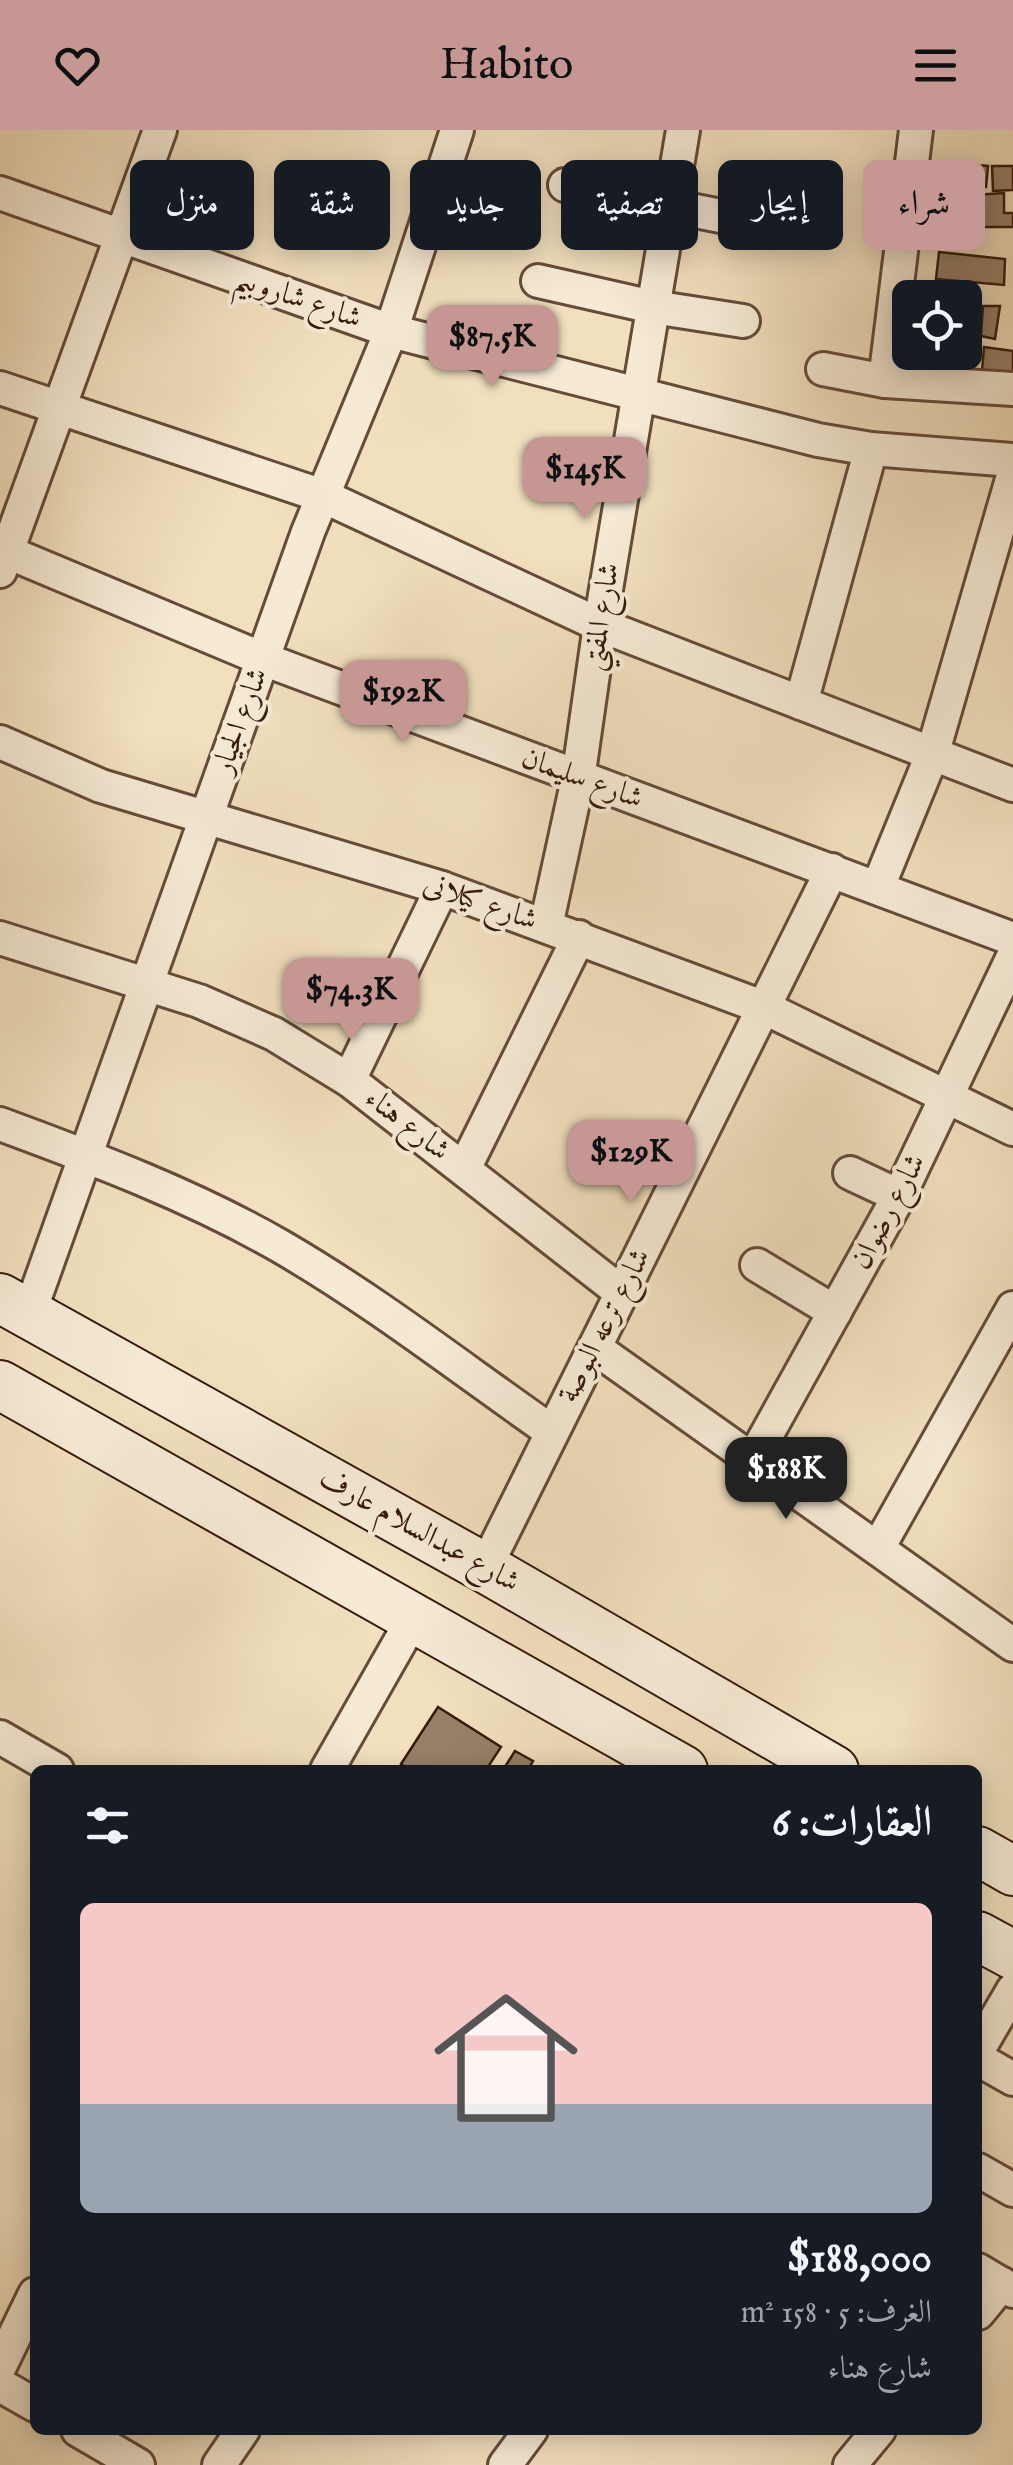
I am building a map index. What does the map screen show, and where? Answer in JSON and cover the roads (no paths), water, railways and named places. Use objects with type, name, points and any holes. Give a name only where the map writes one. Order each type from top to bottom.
[{"type":"main road","name":"شارع عبدالسلام عارف","points":[[15,1306],[485,1568],[812,1764]]},
{"type":"main road","points":[[0,1385],[674,1765]]},
{"type":"main road","points":[[982,1853],[1013,1871]]},
{"type":"main road","points":[[982,1938],[1013,1956]]},
{"type":"street","points":[[3,557],[62,409],[160,130]]},
{"type":"street","name":"شارع الجيار","points":[[15,1306],[86,1156],[323,496],[392,331],[458,130]]},
{"type":"street","name":"شارع المفتي","points":[[678,160],[683,130]]},
{"type":"street","points":[[885,381],[916,130]]},
{"type":"street","name":"شارع شاروبيم","points":[[0,194],[392,331],[818,440],[871,449],[1013,460]]},
{"type":"street","name":"شارع المفتي","points":[[546,926],[578,778],[663,250]]},
{"type":"street","points":[[538,281],[743,322]]},
{"type":"street","points":[[823,370],[885,381],[1013,389]]},
{"type":"street","points":[[0,388],[323,496],[600,625],[1013,785]]},
{"type":"street","points":[[802,703],[871,449]]},
{"type":"street","points":[[878,887],[932,754],[1013,476]]},
{"type":"street","name":"شارع سليمان","points":[[3,557],[263,659],[1013,939]]},
{"type":"street","name":"شارع كيلانى","points":[[0,742],[100,786],[442,888],[765,1008],[1013,1129]]},
{"type":"street","name":"شارع ترعه البوصة","points":[[485,1568],[832,870]]},
{"type":"street","points":[[350,1080],[442,888]]},
{"type":"street","points":[[464,1169],[579,937]]},
{"type":"street","name":"شارع هناء","points":[[0,938],[199,1001],[261,1028],[350,1080],[622,1293]]},
{"type":"street","name":"شارع رضوان","points":[[752,1461],[899,1196],[1013,957]]},
{"type":"street","points":[[0,1124],[86,1156],[278,1245],[552,1432]]},
{"type":"street","points":[[850,1174],[899,1196]]},
{"type":"street","points":[[757,1264],[835,1312]]},
{"type":"street","points":[[878,1548],[1013,1308]]},
{"type":"street","points":[[595,1348],[1013,1646]]},
{"type":"street","points":[[330,1765],[413,1619]]},
{"type":"street","points":[[0,1736],[49,1765]]},
{"type":"street","points":[[982,2043],[1013,1990]]},
{"type":"street","points":[[982,2061],[1013,2079]]},
{"type":"street","points":[[982,2172],[1013,2190]]},
{"type":"street","points":[[982,2306],[997,2282]]},
{"type":"street","points":[[0,2366],[30,2304]]},
{"type":"street","points":[[0,2385],[30,2402]]},
{"type":"street","points":[[87,2435],[138,2465]]},
{"type":"street","points":[[220,2465],[240,2435]]},
{"type":"street","points":[[505,2465],[527,2435]]},
{"type":"street","points":[[850,2465],[876,2435]]}]
